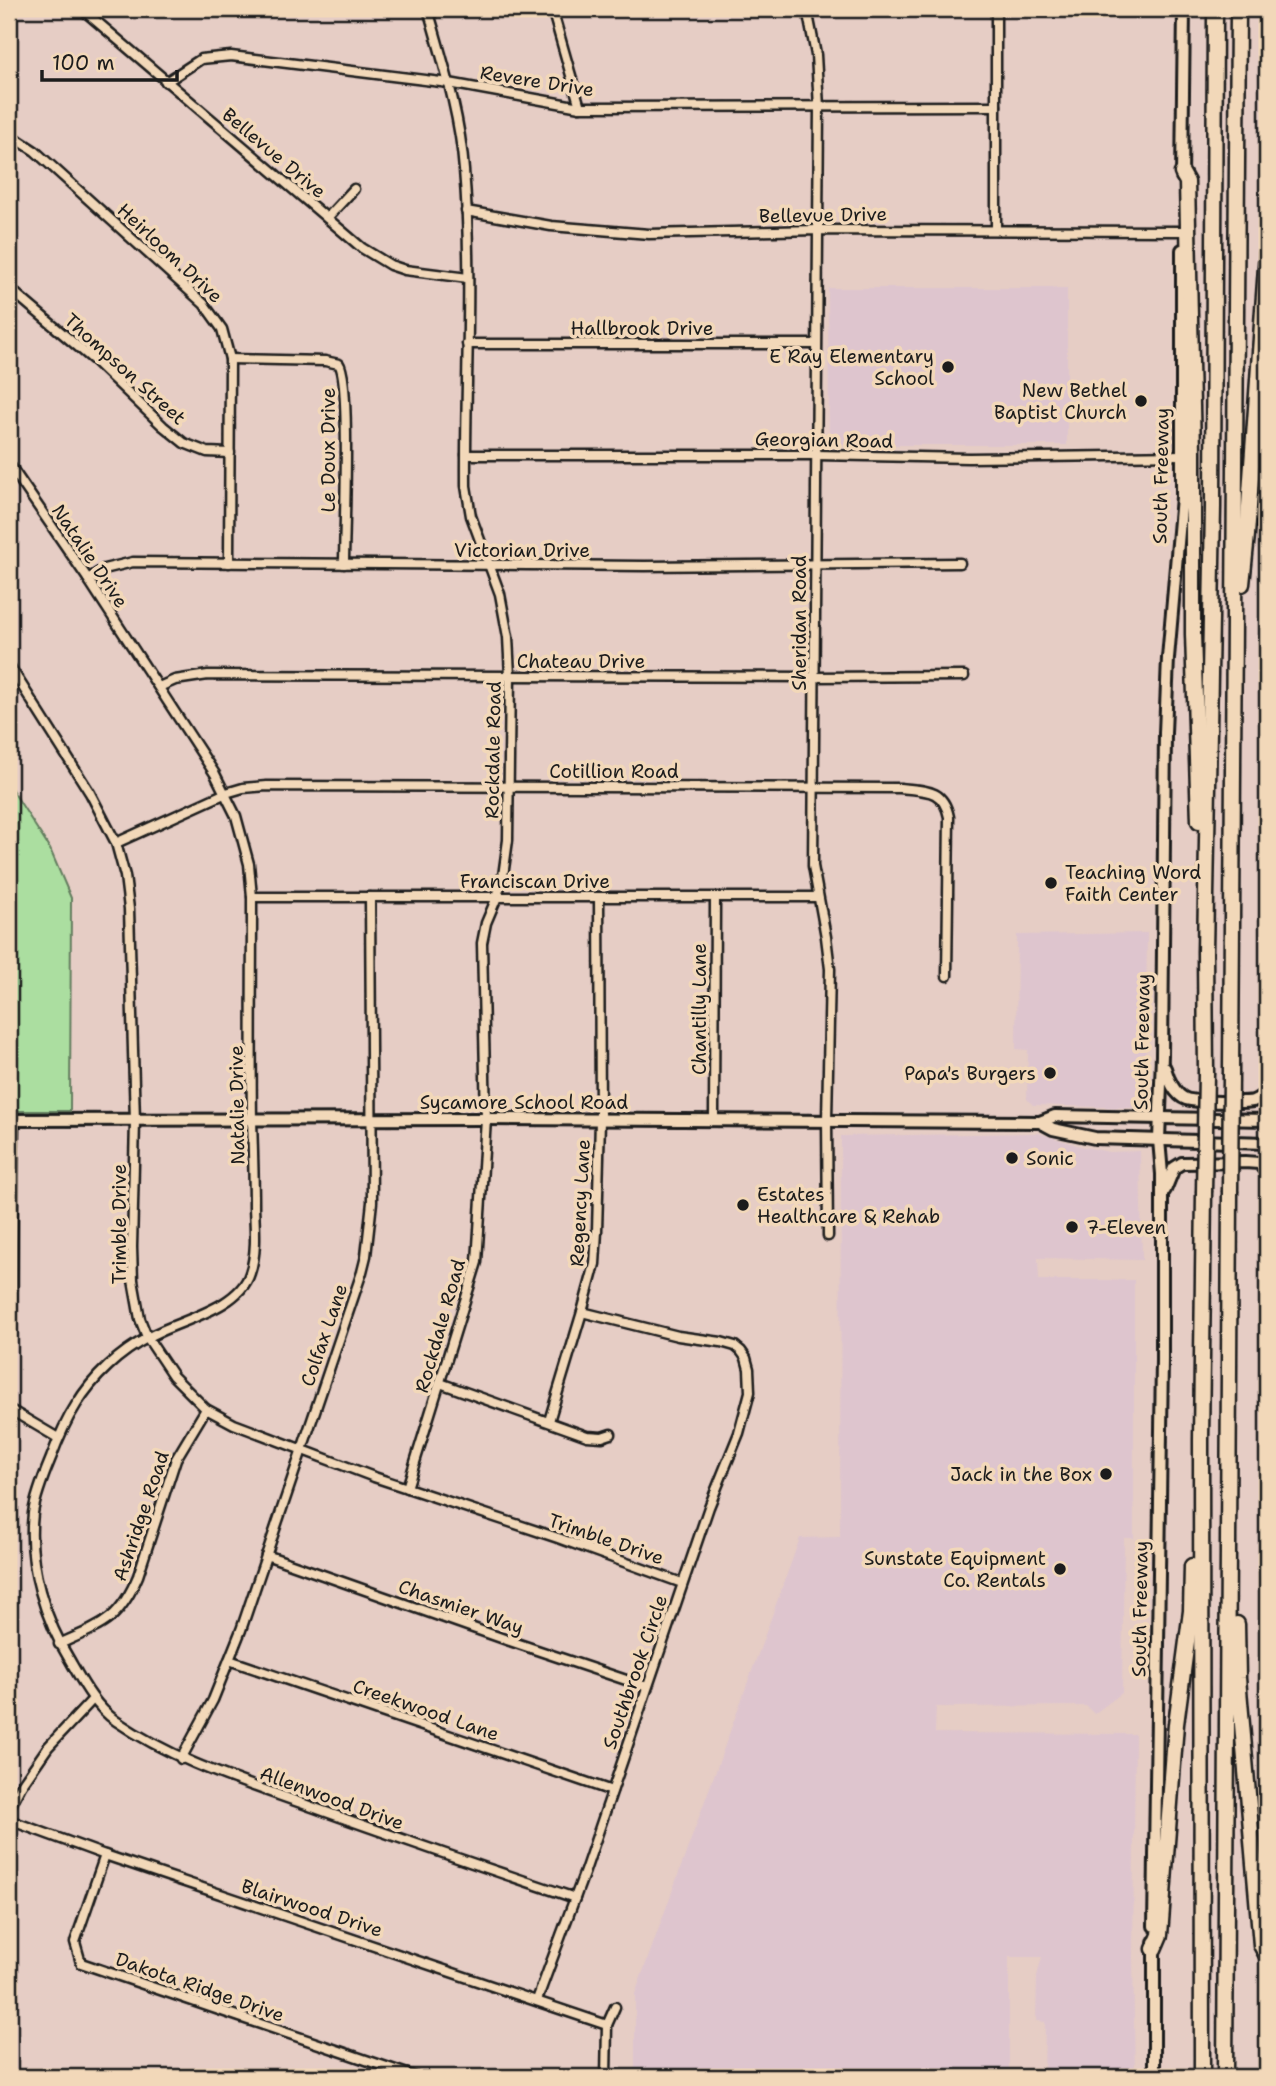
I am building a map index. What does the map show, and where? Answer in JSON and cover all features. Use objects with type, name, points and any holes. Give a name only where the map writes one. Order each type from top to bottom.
[{"type":"highway","points":[[1202,2077],[1201,1440],[1205,952],[1213,507],[1215,9]]},
{"type":"highway","points":[[1225,2077],[1238,9]]},
{"type":"highway","points":[[1182,173],[1187,182],[1192,381],[1193,620],[1199,888],[1208,900]]},
{"type":"highway","points":[[1234,630],[1245,566],[1267,253]]},
{"type":"highway","points":[[1154,1949],[1160,1936],[1176,1724],[1191,1611],[1194,1459],[1201,1440]]},
{"type":"highway","points":[[1228,1539],[1235,1568],[1238,1678],[1261,1945],[1267,1956]]},
{"type":"main road","name":"South Freeway","points":[[1154,2077],[1163,1195],[1159,1140],[1165,702],[1182,497],[1184,9]]},
{"type":"main road","points":[[1162,1055],[1167,1076],[1184,1099],[1251,1102],[1267,1091]]},
{"type":"main road","name":"Sycamore School Road","points":[[11,1120],[1040,1122],[1055,1116],[1267,1120]]},
{"type":"main road","name":"Sycamore School Road","points":[[1040,1122],[1053,1129],[1095,1138],[1267,1143]]},
{"type":"main road","points":[[1163,1195],[1174,1168],[1182,1163],[1252,1162],[1259,1163],[1267,1173]]},
{"type":"street","name":"Bellevue Drive","points":[[82,9],[362,248],[390,265],[422,274],[468,278]]},
{"type":"street","name":"Rockdale Road","points":[[407,1488],[477,1262],[486,1119],[482,943],[486,923],[498,897],[508,840],[508,638],[500,594],[478,534],[466,486],[468,278],[462,149],[449,83],[428,9]]},
{"type":"street","points":[[552,9],[580,107]]},
{"type":"street","name":"Sheridan Road","points":[[807,9],[816,55],[819,107],[813,866],[830,969],[828,1236]]},
{"type":"street","points":[[996,9],[996,230]]},
{"type":"street","name":"Revere Drive","points":[[166,82],[201,59],[230,56],[449,83],[580,107],[996,106]]},
{"type":"street","name":"Heirloom Drive","points":[[9,134],[35,151],[204,304],[222,329],[230,359],[229,563]]},
{"type":"street","points":[[327,218],[354,189]]},
{"type":"street","name":"Bellevue Drive","points":[[466,211],[551,226],[649,234],[817,229],[1182,231]]},
{"type":"street","name":"Thompson Street","points":[[9,288],[96,362],[184,443],[207,452],[230,453]]},
{"type":"street","points":[[9,304],[17,295]]},
{"type":"street","name":"Hallbrook Drive","points":[[467,344],[816,344]]},
{"type":"street","name":"Le Doux Drive","points":[[230,359],[325,361],[339,364],[343,369],[344,564]]},
{"type":"street","name":"Georgian Road","points":[[466,454],[969,458],[1182,455]]},
{"type":"street","name":"Natalie Drive","points":[[9,464],[88,579],[226,793],[246,849],[252,897],[255,1233],[250,1274],[243,1288],[230,1299],[148,1337],[128,1349],[104,1370],[79,1400],[58,1438],[34,1510],[32,1536],[36,1575],[50,1623],[59,1644],[93,1699]]},
{"type":"street","name":"Victorian Drive","points":[[88,579],[104,569],[133,562],[815,566],[960,563]]},
{"type":"street","name":"Trimble Drive","points":[[9,665],[90,793],[116,844],[125,876],[129,909],[135,1121],[133,1280],[140,1319],[173,1376],[206,1409],[234,1424],[407,1488],[682,1583]]},
{"type":"street","name":"Chateau Drive","points":[[159,687],[175,680],[208,675],[964,676]]},
{"type":"street","name":"Cotillion Road","points":[[116,844],[226,793],[267,786],[813,787],[930,791],[946,806],[950,842],[947,976]]},
{"type":"street","name":"Franciscan Drive","points":[[252,897],[818,897]]},
{"type":"street","name":"Colfax Lane","points":[[181,1759],[214,1700],[229,1660],[366,1256],[372,1202],[370,897]]},
{"type":"street","name":"Regency Lane","points":[[549,1421],[591,1282],[597,1242],[600,1120],[599,897]]},
{"type":"street","name":"Chantilly Lane","points":[[714,1120],[715,898]]},
{"type":"street","points":[[9,1324],[11,1120]]},
{"type":"street","name":"Southbrook Circle","points":[[537,2000],[575,1898],[709,1507],[747,1409],[751,1381],[746,1358],[735,1346],[678,1336],[582,1312]]},
{"type":"street","points":[[440,1383],[587,1436],[602,1437],[611,1434]]},
{"type":"street","points":[[9,1409],[58,1438]]},
{"type":"street","name":"Ashridge Road","points":[[59,1644],[108,1620],[118,1612],[131,1593],[176,1459],[206,1409]]},
{"type":"street","name":"Chasmier Way","points":[[266,1555],[647,1686]]},
{"type":"street","name":"Creekwood Lane","points":[[229,1660],[612,1791]]},
{"type":"street","points":[[9,1809],[48,1747],[93,1699]]},
{"type":"street","name":"Allenwood Drive","points":[[93,1699],[114,1719],[181,1759],[575,1898]]},
{"type":"street","name":"Blairwood Drive","points":[[9,1821],[105,1856],[607,2025]]},
{"type":"street","name":"Dakota Ridge Drive","points":[[105,1856],[75,1942],[81,1963],[416,2077]]},
{"type":"street","points":[[606,2077],[607,2025],[614,2007]]},
{"type":"shaded area","name":"E Ray Elementary School","points":[[828,288],[1067,288],[1067,445],[829,445]]},
{"type":"shaded area","points":[[1147,933],[1145,1093],[1133,1108],[1033,1105],[1027,1099],[1028,1050],[1016,1049],[1017,935]]},
{"type":"shaded area","points":[[1038,1133],[1109,1152],[1140,1151],[1142,1260],[1038,1258],[1039,1280],[1134,1280],[1134,1538],[1124,1538],[1122,1693],[1094,1714],[1086,1706],[936,1707],[935,1733],[1135,1734],[1135,2077],[1044,2077],[1045,2022],[1036,2021],[1037,1976],[1042,1957],[1009,1957],[1009,2077],[635,2077],[635,1994],[800,1538],[840,1537],[841,1136]]},
{"type":"green space","points":[[9,785],[50,849],[71,898],[70,1111],[9,1111]]},
{"type":"waterway","points":[[9,896],[17,914],[9,945]]},
{"type":"place","name":"E Ray Elementary School","points":[[948,367]]},
{"type":"place","name":"New Bethel Baptist Church","points":[[1141,401]]},
{"type":"place","name":"Teaching Word Faith Center","points":[[1051,883]]},
{"type":"place","name":"Papa's Burgers","points":[[1050,1073]]},
{"type":"place","name":"Sonic","points":[[1012,1158]]},
{"type":"place","name":"Estates Healthcare & Rehab","points":[[743,1205]]},
{"type":"place","name":"7-Eleven","points":[[1072,1227]]},
{"type":"place","name":"Jack in the Box","points":[[1106,1474]]},
{"type":"place","name":"Sunstate Equipment Co. Rentals","points":[[1060,1569]]}]
